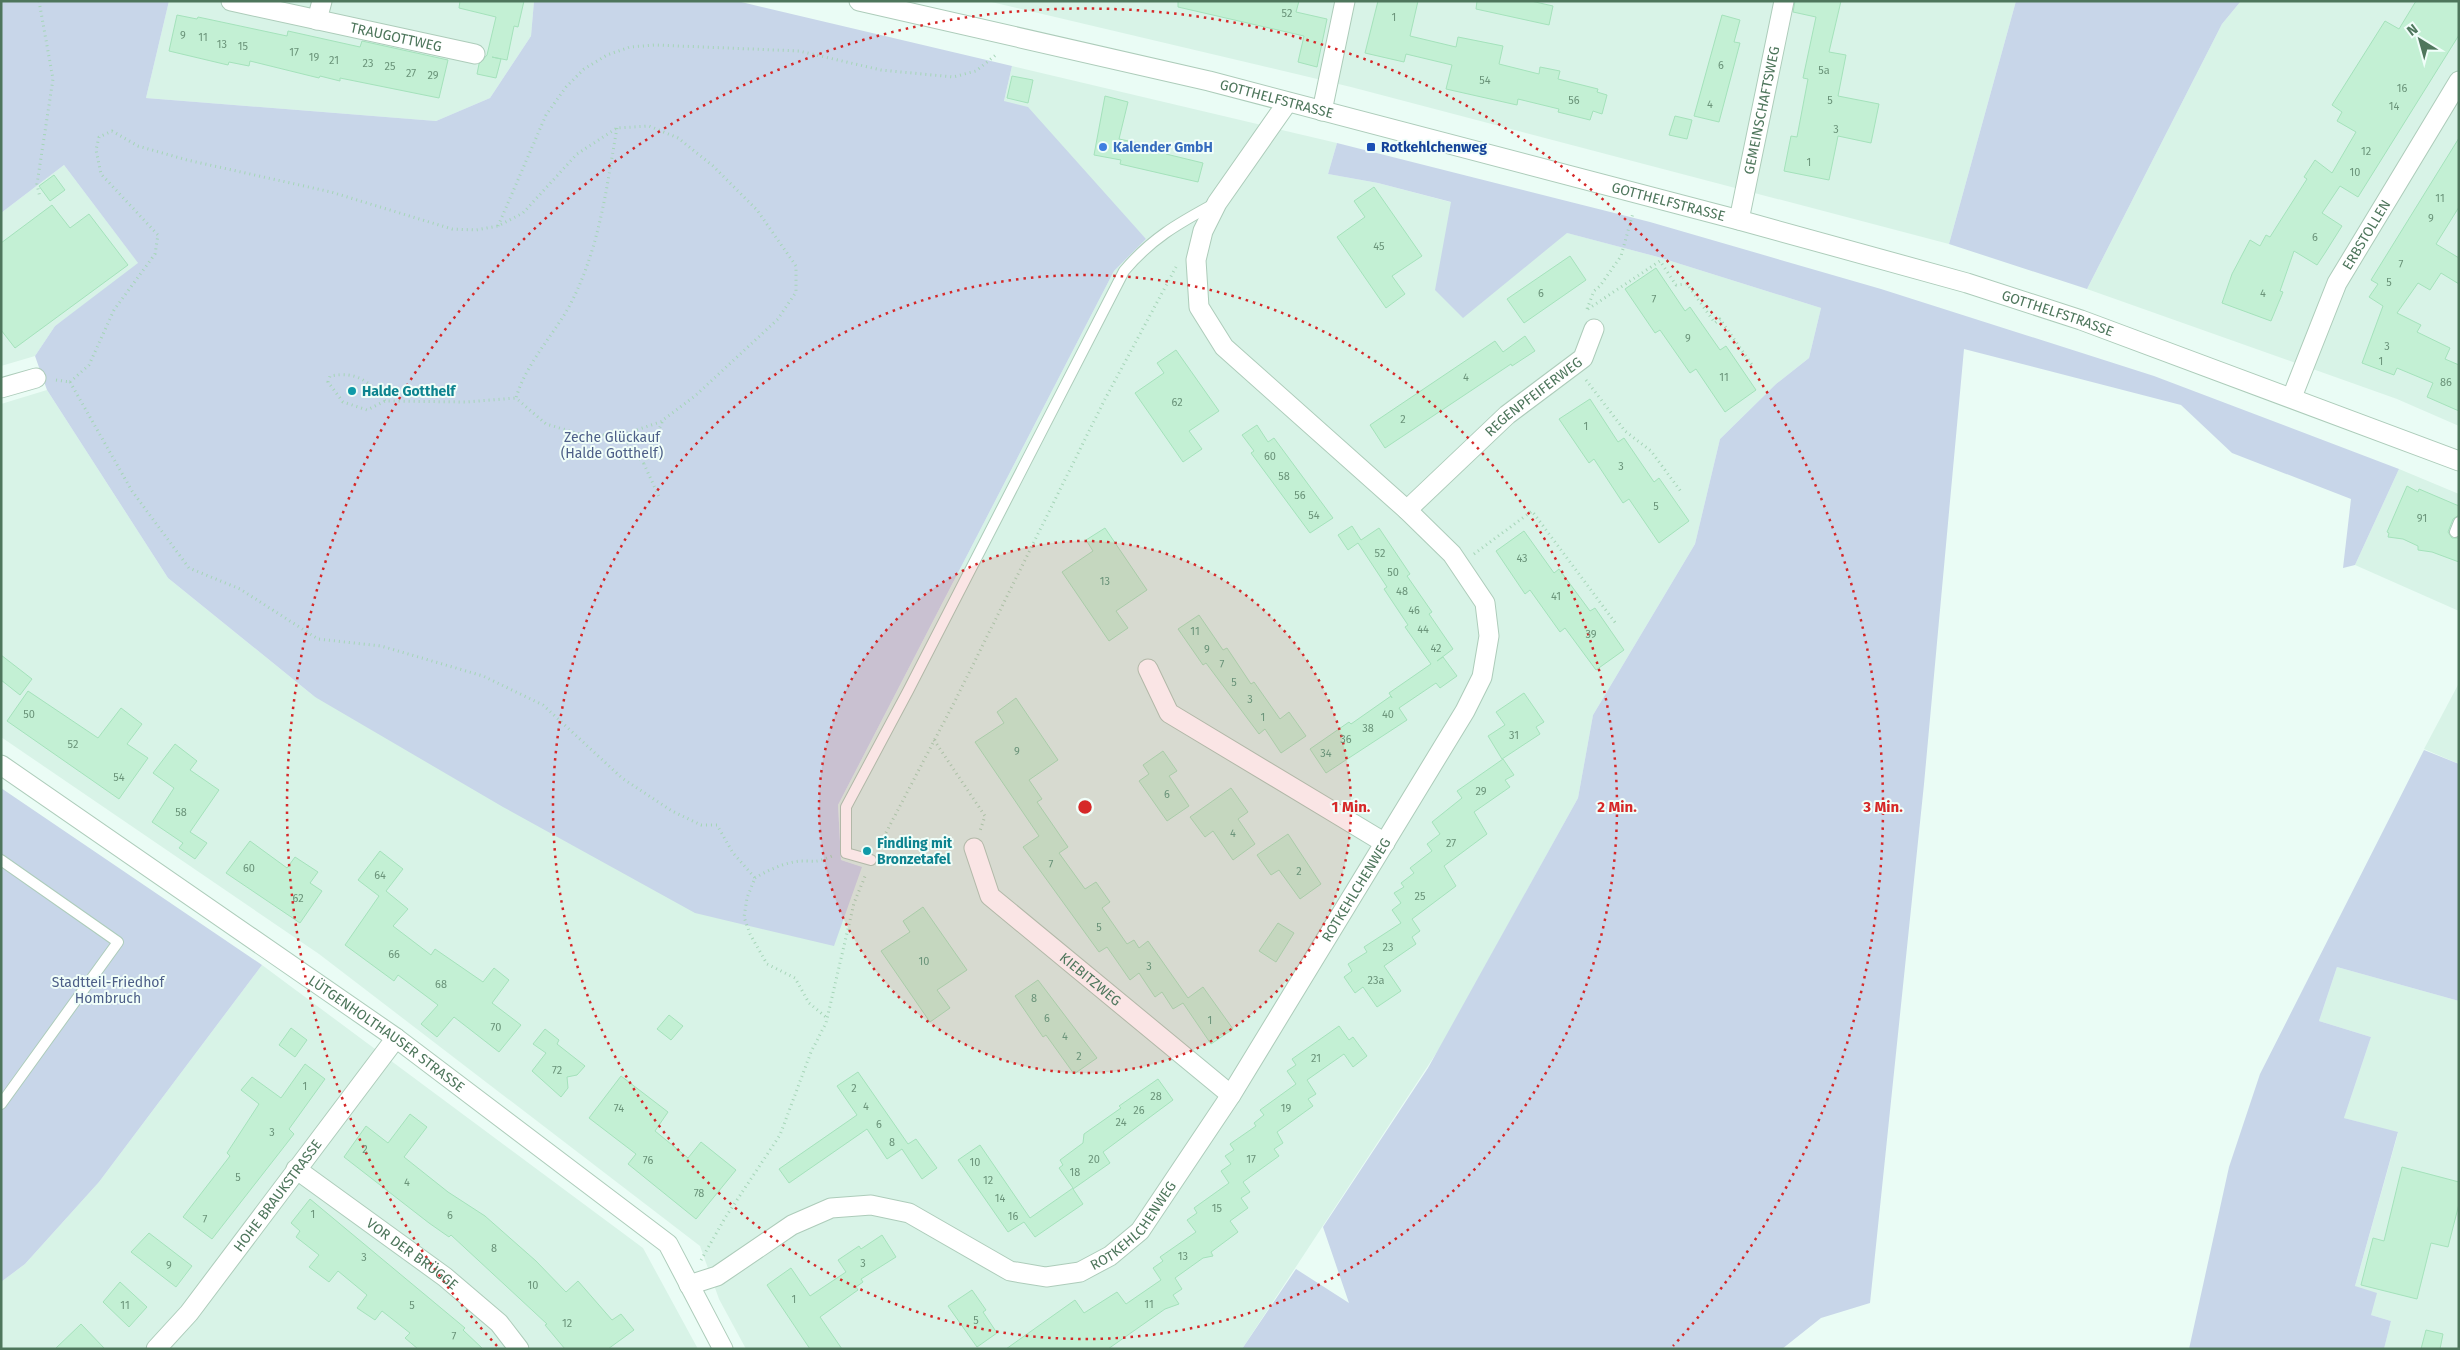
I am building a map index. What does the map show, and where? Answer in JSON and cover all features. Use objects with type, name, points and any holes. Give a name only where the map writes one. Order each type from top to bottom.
[{"type":"street","name":"TRAUGOTTWEG","points":[[231,1],[475,54]]},
{"type":"street","points":[[318,20],[322,1]]},
{"type":"street","name":"GOTTHELFSTRASSE","points":[[859,1],[1209,81],[1739,220],[1975,286],[2081,320],[2292,397],[2459,461]]},
{"type":"street","points":[[1322,110],[1345,1]]},
{"type":"street","name":"GEMEINSCHAFTSWEG","points":[[1739,220],[1784,1]]},
{"type":"street","name":"ERBSTOLLEN","points":[[2292,397],[2336,283],[2459,81]]},
{"type":"street","name":"ROTKEHLCHENWEG","points":[[689,1285],[717,1276],[792,1225],[831,1208],[871,1204],[909,1213],[1010,1271],[1046,1277],[1080,1272],[1110,1256],[1140,1231],[1231,1095],[1465,711],[1482,677],[1489,636],[1484,603],[1459,564],[1452,554],[1407,510],[1224,347],[1200,307],[1196,260],[1203,231],[1217,203],[1287,103]]},
{"type":"street","name":"REGENPFEIFERWEG","points":[[1407,510],[1507,415],[1583,358],[1594,328]]},
{"type":"street","points":[[1,388],[36,378]]},
{"type":"street","points":[[1148,669],[1169,712],[1385,843]]},
{"type":"street","name":"LÜTGENHOLTHAUSER STRASSE","points":[[1,765],[396,1038],[668,1244],[723,1349]]},
{"type":"street","name":"KIEBITZWEG","points":[[974,848],[990,896],[1231,1095]]},
{"type":"street","name":"HOHE BRAUKSTRASSE","points":[[156,1349],[189,1313],[396,1038]]},
{"type":"street","name":"VOR DER BRÜGGE","points":[[296,1169],[445,1277],[499,1322],[519,1349]]},
{"type":"lane","points":[[871,860],[846,853],[846,807],[908,692],[1124,271],[1141,251],[1170,227],[1217,203]]},
{"type":"lane","points":[[1,860],[118,942],[1,1104]]},
{"type":"path","points":[[39,1],[53,79],[37,184],[40,198]]},
{"type":"path","points":[[498,226],[546,115],[566,87],[584,69],[607,55],[630,47],[656,45],[799,51],[881,70],[953,77],[976,71],[1016,37]]},
{"type":"path","points":[[385,401],[370,383],[346,373],[330,376],[328,382],[342,402],[368,410],[385,401],[466,402],[516,398],[546,424],[583,435],[622,436],[663,420],[696,396],[778,319],[796,292],[796,266],[757,210],[713,166],[678,138],[649,126],[617,128],[577,154],[523,213],[498,226],[476,230],[452,228],[331,192],[187,160],[138,146],[112,131],[99,137],[96,150],[101,174],[158,235],[155,254],[114,310],[89,365],[70,382],[132,491],[189,568],[240,589],[318,639],[381,646],[483,676],[543,706],[622,778],[672,811],[701,825],[717,826],[733,853],[755,878]]},
{"type":"path","points":[[516,398],[521,383],[570,304],[591,259],[599,231],[617,128]]},
{"type":"path","points":[[1594,328],[1587,309],[1594,291],[1600,286],[1620,256],[1630,222]]},
{"type":"path","points":[[1587,309],[1660,261],[1676,284],[1687,284],[1715,322],[1720,319],[1752,364]]},
{"type":"path","points":[[689,1285],[725,1218],[780,1135],[811,1052],[827,1018],[854,903],[871,860],[934,740],[1104,401],[1177,265]]},
{"type":"path","points":[[1591,386],[1625,431],[1652,451],[1682,493]]},
{"type":"path","points":[[644,464],[663,420]]},
{"type":"path","points":[[622,436],[644,464],[660,499]]},
{"type":"path","points":[[1459,564],[1532,511],[1617,625]]},
{"type":"path","points":[[934,740],[985,816],[974,848]]},
{"type":"path","points":[[827,1018],[809,1003],[795,978],[766,964],[753,940],[744,917],[755,878],[781,866],[800,861],[817,863],[832,856],[846,853]]},
{"type":"shaded area","points":[[169,1],[534,1],[531,36],[490,98],[436,121],[146,98]]},
{"type":"shaded area","points":[[987,1],[2016,1],[1949,244],[1351,87]]},
{"type":"shaded area","points":[[2241,1],[2459,1],[2459,426],[2397,399],[2087,289],[2222,24]]},
{"type":"shaded area","points":[[1012,66],[1337,143],[1328,174],[1378,183],[1658,257],[1821,308],[1809,358],[1776,384],[1720,439],[1695,544],[1593,715],[1578,798],[1441,1046],[1242,1349],[746,1349],[719,1299],[700,1246],[319,954],[1,737],[1,404],[47,390],[168,578],[315,697],[862,867],[841,860],[838,805],[1114,271],[1146,239],[1004,101]]},
{"type":"shaded area","points":[[64,165],[139,264],[55,326],[35,356],[1,366],[1,213]]},
{"type":"shaded area","points":[[2399,469],[2459,494],[2459,611],[2355,565]]},
{"type":"shaded area","points":[[2459,683],[2459,764],[2424,749]]},
{"type":"shaded area","points":[[262,965],[643,1248],[698,1349],[1,1349],[1,1282],[25,1264],[99,1182]]},
{"type":"shaded area","points":[[2337,967],[2459,1001],[2459,1349],[2384,1349],[2391,1321],[2371,1315],[2355,1286],[2398,1133],[2344,1118],[2371,1037],[2319,1021]]},
{"type":"green space","name":"Zeche Glückauf (Halde Gotthelf)","points":[[1,1],[169,1],[146,98],[436,121],[490,98],[531,36],[534,1],[737,1],[1012,66],[1004,101],[1028,107],[1146,239],[1114,271],[838,805],[841,860],[862,867],[834,946],[695,913],[503,807],[315,697],[168,578],[47,390],[35,356],[55,326],[138,263],[64,165],[1,213]]},
{"type":"green space","points":[[2016,1],[2241,1],[2222,24],[2087,289],[1949,244]]},
{"type":"green space","points":[[1337,143],[1650,222],[1881,289],[2154,376],[2399,469],[2355,565],[2343,568],[2351,499],[2232,453],[2181,405],[1964,349],[1924,784],[1870,1303],[1821,1318],[1782,1349],[1242,1349],[1296,1269],[1349,1303],[1323,1227],[1428,1068],[1578,798],[1593,715],[1695,544],[1720,439],[1776,384],[1809,358],[1821,308],[1658,257],[1567,233],[1463,318],[1435,290],[1451,202],[1378,183],[1328,174]]},
{"type":"green space","points":[[2424,750],[2459,764],[2459,1001],[2337,967],[2319,1021],[2371,1037],[2344,1118],[2398,1132],[2355,1286],[2377,1293],[2371,1315],[2391,1321],[2384,1349],[2189,1349],[2229,1167],[2260,1074]]},
{"type":"green space","name":"Stadtteil-Friedhof Hombruch","points":[[1,788],[262,965],[99,1182],[25,1264],[1,1282]]},
{"type":"building","points":[[460,1],[524,1],[518,27],[514,26],[507,60],[492,57],[501,59],[496,78],[477,74],[479,64],[487,55],[496,17],[459,8]]},
{"type":"building","points":[[1178,1],[1299,1],[1296,12],[1327,19],[1317,67],[1298,62],[1304,36],[1178,7]]},
{"type":"building","points":[[1378,1],[1418,1],[1410,36],[1456,47],[1458,37],[1503,46],[1499,64],[1539,74],[1540,67],[1560,71],[1558,79],[1598,89],[1597,92],[1607,95],[1602,114],[1593,111],[1590,120],[1558,112],[1559,109],[1518,99],[1517,105],[1446,89],[1452,65],[1406,54],[1404,62],[1365,53]]},
{"type":"building","points":[[1477,1],[1531,1],[1553,6],[1549,25],[1476,9]]},
{"type":"building","points":[[1795,1],[1841,1],[1829,52],[1846,55],[1838,96],[1879,104],[1871,143],[1838,136],[1829,180],[1784,171],[1791,136],[1797,137],[1808,79],[1803,78],[1816,17],[1793,12]]},
{"type":"building","points":[[2416,1],[2459,1],[2459,35],[2358,197],[2340,186],[2322,213],[2342,226],[2325,253],[2317,265],[2294,251],[2280,291],[2283,292],[2271,321],[2222,303],[2232,274],[2250,240],[2260,246],[2266,235],[2270,237],[2307,179],[2304,177],[2315,160],[2332,173],[2356,132],[2337,121],[2342,112],[2332,105],[2385,21],[2399,29]]},
{"type":"building","points":[[177,15],[197,19],[198,17],[287,36],[288,31],[360,47],[362,41],[448,60],[439,98],[340,78],[340,81],[320,76],[319,78],[250,61],[249,66],[229,62],[228,65],[169,51]]},
{"type":"building","points":[[1722,15],[1740,20],[1734,42],[1740,43],[1719,122],[1694,116]]},
{"type":"building","points":[[1012,76],[1033,80],[1028,103],[1007,98]]},
{"type":"building","points":[[1105,96],[1128,102],[1119,139],[1167,149],[1166,154],[1203,163],[1198,182],[1120,164],[1121,160],[1094,155]]},
{"type":"building","points":[[1675,116],[1692,120],[1687,139],[1669,135]]},
{"type":"building","points":[[2459,138],[2459,207],[2436,244],[2459,258],[2459,284],[2441,273],[2430,290],[2418,283],[2397,313],[2421,325],[2417,332],[2450,348],[2445,359],[2459,365],[2459,411],[2427,397],[2433,383],[2397,368],[2394,375],[2362,363],[2383,306],[2369,297],[2378,284],[2371,280]]},
{"type":"building","points":[[54,175],[65,190],[50,201],[39,186]]},
{"type":"building","points":[[1374,187],[1422,256],[1392,276],[1405,294],[1386,308],[1337,237],[1365,217],[1354,201]]},
{"type":"building","points":[[52,205],[70,228],[89,214],[128,265],[15,348],[1,330],[1,243]]},
{"type":"building","points":[[1570,256],[1586,280],[1524,323],[1507,299]]},
{"type":"building","points":[[1656,268],[1685,311],[1690,307],[1720,350],[1726,346],[1756,390],[1725,412],[1696,369],[1690,373],[1660,330],[1655,333],[1625,289]]},
{"type":"building","points":[[1525,336],[1535,351],[1512,366],[1511,364],[1385,448],[1370,425],[1495,341],[1503,352]]},
{"type":"building","points":[[1176,350],[1219,411],[1189,431],[1202,449],[1183,462],[1135,393],[1164,373],[1157,363]]},
{"type":"building","points":[[1590,399],[1618,442],[1624,438],[1654,482],[1659,478],[1689,521],[1659,543],[1629,499],[1623,503],[1594,459],[1589,463],[1559,419]]},
{"type":"building","points":[[1257,425],[1268,442],[1274,438],[1333,518],[1310,533],[1251,453],[1254,451],[1242,435]]},
{"type":"building","points":[[2407,486],[2418,492],[2419,489],[2459,506],[2459,515],[2453,519],[2448,532],[2452,538],[2459,538],[2459,562],[2432,552],[2418,550],[2418,546],[2403,539],[2388,537],[2389,533],[2387,532]]},
{"type":"building","points":[[1352,526],[1361,540],[1379,528],[1410,574],[1407,576],[1432,612],[1429,614],[1453,649],[1437,661],[1443,657],[1457,676],[1440,688],[1436,683],[1399,708],[1407,720],[1326,773],[1310,749],[1349,722],[1351,724],[1391,696],[1389,693],[1431,664],[1405,627],[1408,625],[1384,589],[1387,587],[1358,543],[1348,550],[1338,535]]},
{"type":"building","points":[[1105,528],[1147,590],[1116,611],[1128,628],[1109,641],[1062,572],[1093,551],[1086,540]]},
{"type":"building","points":[[1524,531],[1554,573],[1559,569],[1590,611],[1595,608],[1624,650],[1596,670],[1565,628],[1560,632],[1530,590],[1525,594],[1496,551]]},
{"type":"building","points":[[1199,615],[1223,650],[1227,648],[1251,684],[1254,682],[1280,719],[1289,712],[1306,736],[1281,753],[1265,729],[1259,734],[1206,663],[1203,665],[1178,629]]},
{"type":"building","points":[[1,655],[32,679],[20,695],[1,680]]},
{"type":"building","points":[[28,691],[98,738],[121,708],[142,724],[127,744],[148,758],[119,799],[7,721]]},
{"type":"building","points":[[1524,693],[1544,722],[1536,727],[1540,734],[1502,759],[1488,736],[1505,725],[1496,712]]},
{"type":"building","points":[[1016,698],[1058,760],[1029,780],[1042,799],[1037,802],[1068,847],[1059,853],[1085,889],[1096,882],[1110,902],[1102,908],[1127,944],[1134,940],[1139,948],[1148,941],[1188,998],[1203,987],[1233,1029],[1211,1044],[1183,1003],[1173,1009],[1162,992],[1155,997],[1139,973],[1130,980],[1107,947],[1099,952],[1023,847],[1039,836],[975,742],[1004,723],[997,712]]},
{"type":"building","points":[[175,744],[197,761],[190,770],[219,790],[190,832],[207,843],[195,859],[179,848],[183,843],[152,822],[174,788],[153,773]]},
{"type":"building","points":[[1163,751],[1177,771],[1169,776],[1189,806],[1167,821],[1139,781],[1149,774],[1143,765]]},
{"type":"building","points":[[1503,759],[1514,775],[1505,780],[1510,787],[1474,812],[1487,834],[1444,866],[1456,886],[1412,919],[1420,931],[1412,937],[1416,944],[1384,966],[1401,991],[1377,1007],[1363,987],[1355,993],[1344,977],[1352,971],[1348,964],[1367,952],[1364,947],[1401,923],[1392,910],[1401,903],[1394,893],[1404,887],[1401,883],[1414,873],[1410,868],[1432,851],[1427,844],[1440,834],[1432,822],[1462,798],[1457,791]]},
{"type":"building","points":[[1231,788],[1248,812],[1238,819],[1255,844],[1233,860],[1213,831],[1205,837],[1190,817]]},
{"type":"building","points":[[1288,834],[1321,884],[1300,899],[1279,870],[1271,875],[1257,855]]},
{"type":"building","points":[[250,841],[287,868],[295,857],[318,872],[310,883],[322,891],[300,923],[226,873]]},
{"type":"building","points":[[380,851],[403,869],[386,891],[408,909],[393,926],[431,955],[435,949],[483,982],[494,968],[509,980],[492,1003],[521,1025],[499,1052],[454,1017],[437,1037],[421,1024],[438,1005],[398,975],[394,981],[345,945],[379,896],[358,880]]},
{"type":"building","points":[[923,907],[967,970],[937,990],[950,1008],[930,1022],[881,951],[910,932],[903,921]]},
{"type":"building","points":[[1278,923],[1294,933],[1276,962],[1259,951]]},
{"type":"building","points":[[1038,980],[1097,1058],[1074,1074],[1046,1035],[1043,1037],[1015,996]]},
{"type":"building","points":[[669,1015],[683,1026],[671,1040],[657,1029]]},
{"type":"building","points":[[1339,1026],[1349,1040],[1353,1037],[1367,1056],[1353,1067],[1344,1054],[1307,1080],[1316,1094],[1308,1099],[1313,1106],[1277,1132],[1283,1143],[1274,1149],[1279,1156],[1243,1182],[1250,1192],[1241,1198],[1248,1208],[1230,1221],[1238,1232],[1211,1252],[1213,1256],[1203,1258],[1175,1278],[1182,1289],[1173,1295],[1179,1304],[1165,1309],[1108,1349],[1006,1349],[1075,1300],[1084,1313],[1117,1292],[1126,1304],[1161,1280],[1153,1268],[1163,1261],[1160,1257],[1196,1232],[1187,1220],[1197,1213],[1194,1208],[1229,1183],[1221,1171],[1231,1164],[1225,1156],[1234,1150],[1230,1144],[1256,1126],[1254,1123],[1264,1115],[1260,1110],[1296,1084],[1287,1071],[1296,1065],[1292,1059]]},
{"type":"building","points":[[291,1028],[307,1040],[295,1057],[279,1045]]},
{"type":"building","points":[[545,1029],[559,1040],[557,1044],[585,1066],[577,1075],[567,1077],[568,1088],[561,1097],[532,1071],[546,1053],[533,1044]]},
{"type":"building","points":[[305,1064],[325,1079],[289,1129],[294,1134],[212,1239],[183,1217],[230,1156],[227,1153],[259,1104],[241,1090],[252,1077],[281,1098]]},
{"type":"building","points":[[858,1072],[908,1144],[916,1139],[937,1168],[922,1179],[902,1149],[887,1159],[867,1129],[789,1183],[779,1169],[857,1115],[837,1086]]},
{"type":"building","points":[[621,1076],[668,1112],[655,1131],[688,1158],[701,1142],[736,1170],[696,1219],[628,1164],[636,1154],[589,1118]]},
{"type":"building","points":[[1158,1079],[1173,1100],[1103,1152],[1110,1163],[1073,1189],[1083,1204],[1035,1237],[1024,1222],[1008,1232],[958,1160],[980,1145],[1030,1218],[1073,1188],[1059,1168],[1063,1165],[1060,1160],[1083,1143],[1084,1134],[1121,1108],[1119,1106]]},
{"type":"building","points":[[410,1114],[427,1127],[404,1157],[448,1192],[485,1216],[536,1261],[566,1292],[578,1281],[612,1320],[621,1314],[634,1330],[608,1349],[565,1349],[545,1325],[547,1324],[451,1235],[449,1237],[429,1223],[344,1157],[366,1126],[388,1143]]},
{"type":"building","points":[[2402,1167],[2459,1182],[2459,1204],[2448,1247],[2431,1243],[2417,1299],[2361,1285],[2373,1238],[2384,1241]]},
{"type":"building","points":[[310,1199],[465,1328],[463,1330],[483,1349],[418,1349],[405,1338],[410,1333],[382,1311],[375,1320],[357,1308],[367,1295],[338,1271],[329,1282],[309,1267],[319,1255],[296,1237],[300,1231],[291,1223]]},
{"type":"building","points":[[149,1233],[192,1266],[176,1287],[131,1252]]},
{"type":"building","points":[[882,1235],[896,1257],[861,1279],[863,1282],[856,1287],[858,1290],[820,1317],[842,1349],[810,1349],[767,1285],[791,1268],[810,1296],[846,1272],[838,1260],[859,1246],[861,1249]]},
{"type":"building","points":[[120,1282],[147,1307],[129,1327],[103,1302]]},
{"type":"building","points":[[972,1290],[986,1310],[983,1312],[997,1333],[977,1347],[948,1306]]},
{"type":"building","points":[[81,1324],[105,1349],[55,1349]]},
{"type":"building","points":[[2426,1330],[2443,1334],[2440,1349],[2421,1349]]},
{"type":"place","name":"Kalender GmbH","points":[[1103,147]]},
{"type":"place","name":"Rotkehlchenweg","points":[[1371,147]]},
{"type":"place","name":"Halde Gotthelf","points":[[352,391]]},
{"type":"place","name":"Findling mit Bronzetafel","points":[[867,851]]}]
